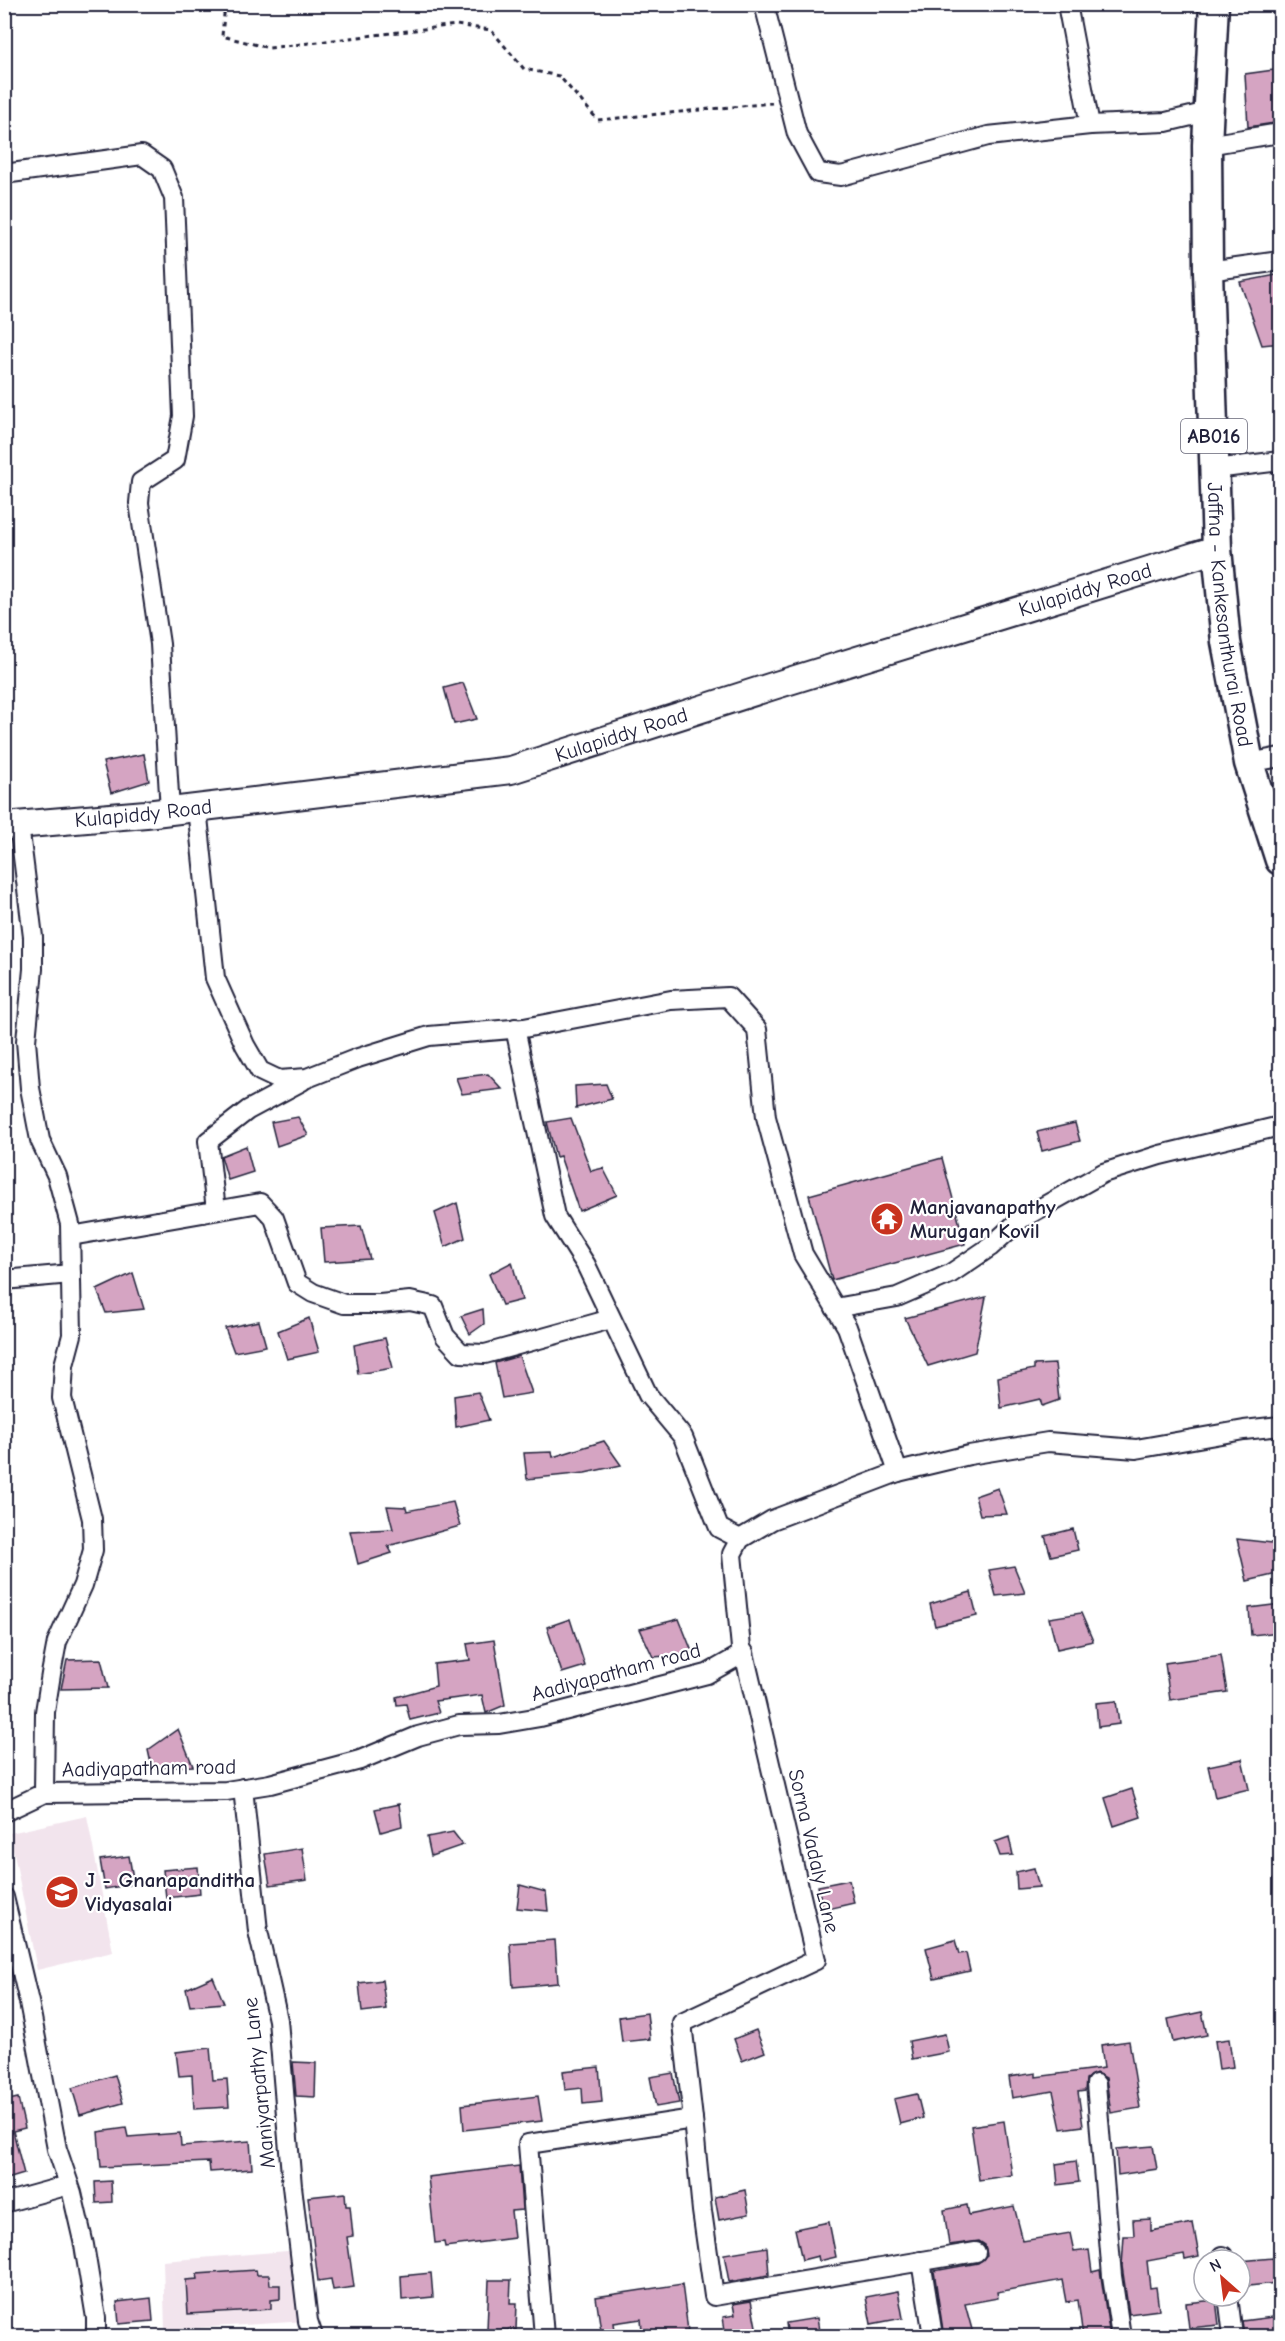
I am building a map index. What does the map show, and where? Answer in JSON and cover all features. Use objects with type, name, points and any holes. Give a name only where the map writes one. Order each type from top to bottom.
[{"type":"main road","name":"Jaffna - Kankesanthurai Road","points":[[1214,4],[1207,146],[1216,549],[1226,642],[1249,763],[1281,860]]},
{"type":"main road","name":"Kulapiddy Road","points":[[12,826],[170,812],[511,770],[1216,549]]},
{"type":"street","points":[[764,4],[797,134],[818,173],[841,176],[988,136],[1090,125],[1166,122],[1208,112]]},
{"type":"street","points":[[1067,4],[1090,125]]},
{"type":"street","points":[[1207,146],[1281,132]]},
{"type":"street","points":[[4,174],[141,155],[162,169],[174,198],[183,416],[175,460],[141,482],[139,503],[160,644],[170,812]]},
{"type":"street","points":[[1208,271],[1281,261]]},
{"type":"street","points":[[1215,469],[1281,461]]},
{"type":"street","points":[[1249,763],[1281,757]]},
{"type":"street","points":[[197,808],[215,978],[245,1045],[260,1071],[279,1080],[307,1078]]},
{"type":"street","points":[[4,1812],[44,1793],[45,1712],[57,1642],[83,1585],[93,1550],[92,1519],[62,1398],[64,1365],[72,1335],[70,1224],[57,1176],[40,1140],[30,1088],[26,1041],[33,969],[33,937],[12,826]]},
{"type":"street","points":[[216,1210],[208,1141],[248,1110],[307,1078],[358,1058],[429,1036],[515,1028],[671,1000],[728,997],[757,1029],[766,1117],[804,1254],[847,1327],[898,1472]]},
{"type":"street","points":[[515,1028],[555,1216],[586,1265],[648,1395],[684,1437],[719,1528],[740,1539]]},
{"type":"street","points":[[836,1308],[897,1297],[950,1274],[990,1247],[1022,1219],[1103,1173],[1160,1155],[1281,1126]]},
{"type":"street","points":[[70,1236],[260,1203],[274,1218],[297,1283],[313,1293],[344,1304],[410,1301],[433,1306],[446,1336],[461,1353],[485,1354],[611,1319]]},
{"type":"street","points":[[4,1280],[71,1274]]},
{"type":"street","points":[[744,1653],[741,1648],[732,1554],[740,1539],[772,1520],[898,1472],[969,1455],[1048,1442],[1136,1449],[1244,1430],[1281,1426]]},
{"type":"street","name":"Aadiyapatham road","points":[[44,1793],[226,1791],[243,1788],[360,1760],[418,1736],[459,1725],[499,1724],[540,1717],[707,1674],[744,1653]]},
{"type":"street","name":"Sorna Vadaly Lane","points":[[693,2119],[682,2023],[816,1960],[744,1653]]},
{"type":"street","name":"Maniyarpathy Lane","points":[[243,1788],[258,1932],[278,2020],[292,2186],[308,2321],[313,2337]]},
{"type":"street","points":[[4,1897],[29,2002],[57,2149],[69,2185],[84,2245],[96,2318],[96,2337]]},
{"type":"street","points":[[1096,2084],[1112,2276],[1121,2337]]},
{"type":"street","points":[[544,2337],[528,2144],[693,2119],[702,2211],[714,2296],[976,2252]]},
{"type":"street","points":[[4,2203],[69,2185]]},
{"type":"street","points":[[921,2261],[933,2337]]},
{"type":"street","points":[[1229,2308],[1233,2337]]},
{"type":"path","points":[[225,4],[222,36],[269,48],[456,25],[491,30],[524,69],[559,76],[598,120],[789,102]]},
{"type":"shaded area","name":"J - Gnanapanditha Vidyasalai","points":[[87,1816],[113,1952],[37,1970],[10,1833]]},
{"type":"shaded area","points":[[300,2250],[308,2321],[165,2330],[163,2261]]},
{"type":"building","points":[[1281,69],[1281,122],[1248,127],[1245,74]]},
{"type":"building","points":[[1281,274],[1281,343],[1262,345],[1240,282]]},
{"type":"building","points":[[463,683],[477,719],[454,724],[444,688]]},
{"type":"building","points":[[144,754],[149,781],[111,793],[103,762]]},
{"type":"building","points":[[488,1074],[502,1089],[462,1094],[456,1078]]},
{"type":"building","points":[[606,1084],[612,1099],[576,1108],[575,1086]]},
{"type":"building","points":[[298,1117],[308,1135],[277,1146],[271,1122]]},
{"type":"building","points":[[571,1118],[591,1171],[603,1168],[617,1195],[579,1211],[560,1156],[556,1157],[547,1122]]},
{"type":"building","points":[[1075,1123],[1080,1141],[1042,1151],[1037,1132]]},
{"type":"building","points":[[246,1146],[253,1172],[228,1180],[221,1156]]},
{"type":"building","name":"Manjavanapathy Murugan Kovil","points":[[942,1158],[965,1244],[832,1280],[809,1195]]},
{"type":"building","points":[[457,1203],[465,1238],[445,1247],[435,1213]]},
{"type":"building","points":[[361,1226],[370,1259],[324,1262],[321,1228]]},
{"type":"building","points":[[512,1262],[522,1300],[502,1305],[489,1274]]},
{"type":"building","points":[[133,1273],[144,1309],[106,1313],[97,1290]]},
{"type":"building","points":[[986,1297],[975,1352],[928,1366],[905,1318]]},
{"type":"building","points":[[483,1309],[484,1324],[470,1334],[461,1316]]},
{"type":"building","points":[[309,1318],[319,1352],[287,1359],[278,1331]]},
{"type":"building","points":[[259,1321],[266,1346],[234,1352],[225,1328]]},
{"type":"building","points":[[385,1338],[393,1368],[358,1374],[354,1345]]},
{"type":"building","points":[[519,1356],[532,1393],[502,1398],[495,1363]]},
{"type":"building","points":[[1055,1364],[1059,1400],[1042,1406],[1040,1399],[1001,1408],[998,1377],[1034,1369],[1034,1365]]},
{"type":"building","points":[[478,1392],[489,1420],[456,1427],[454,1396]]},
{"type":"building","points":[[604,1441],[621,1465],[585,1473],[527,1479],[524,1453],[552,1452],[553,1457]]},
{"type":"building","points":[[998,1488],[1007,1514],[980,1515],[975,1496]]},
{"type":"building","points":[[453,1502],[460,1526],[388,1546],[392,1553],[358,1564],[350,1531],[393,1529],[387,1506],[406,1507],[407,1511]]},
{"type":"building","points":[[1073,1529],[1078,1550],[1051,1556],[1045,1536]]},
{"type":"building","points":[[1237,1539],[1281,1544],[1281,1573],[1247,1581]]},
{"type":"building","points":[[1014,1566],[1025,1593],[996,1596],[989,1570]]},
{"type":"building","points":[[971,1592],[977,1616],[935,1626],[930,1604]]},
{"type":"building","points":[[1281,1604],[1281,1632],[1251,1635],[1249,1608]]},
{"type":"building","points":[[1081,1613],[1093,1641],[1057,1649],[1049,1618]]},
{"type":"building","points":[[570,1619],[585,1666],[562,1673],[547,1627]]},
{"type":"building","points":[[679,1619],[693,1654],[653,1657],[640,1629]]},
{"type":"building","points":[[494,1640],[505,1705],[486,1713],[482,1695],[435,1701],[439,1713],[410,1720],[406,1704],[397,1705],[396,1697],[436,1686],[434,1664],[470,1660],[467,1644]]},
{"type":"building","points":[[1221,1655],[1227,1692],[1170,1700],[1165,1663]]},
{"type":"building","points":[[101,1659],[108,1688],[61,1689],[67,1660]]},
{"type":"building","points":[[1116,1701],[1119,1724],[1098,1727],[1096,1703]]},
{"type":"building","points":[[178,1729],[193,1766],[152,1768],[148,1750]]},
{"type":"building","points":[[1242,1759],[1249,1789],[1215,1797],[1208,1766]]},
{"type":"building","points":[[1132,1789],[1141,1817],[1114,1826],[1105,1798]]},
{"type":"building","points":[[399,1804],[402,1826],[381,1832],[375,1809]]},
{"type":"building","points":[[453,1832],[463,1845],[431,1856],[427,1837]]},
{"type":"building","points":[[1009,1837],[1013,1855],[1000,1856],[995,1842]]},
{"type":"building","points":[[302,1848],[307,1880],[270,1885],[265,1854]]},
{"type":"building","points":[[129,1856],[134,1884],[105,1889],[100,1860]]},
{"type":"building","points":[[198,1867],[200,1894],[166,1898],[163,1870]]},
{"type":"building","points":[[1034,1868],[1039,1887],[1017,1889],[1016,1872]]},
{"type":"building","points":[[849,1880],[854,1903],[823,1910],[818,1886]]},
{"type":"building","points":[[520,1885],[546,1892],[548,1911],[517,1908]]},
{"type":"building","points":[[555,1940],[558,1983],[513,1987],[510,1943]]},
{"type":"building","points":[[955,1940],[959,1954],[966,1953],[970,1971],[934,1979],[926,1948]]},
{"type":"building","points":[[213,1977],[224,2003],[190,2006],[186,1989]]},
{"type":"building","points":[[382,1980],[386,2009],[362,2012],[359,1983]]},
{"type":"building","points":[[1202,2012],[1207,2035],[1173,2042],[1168,2019]]},
{"type":"building","points":[[647,2013],[650,2039],[622,2042],[619,2017]]},
{"type":"building","points":[[756,2030],[765,2052],[742,2061],[734,2039]]},
{"type":"building","points":[[945,2034],[949,2052],[912,2059],[909,2041]]},
{"type":"building","points":[[1229,2039],[1233,2067],[1219,2069],[1215,2041]]},
{"type":"building","points":[[1129,2041],[1140,2108],[1111,2113],[1106,2078],[1096,2073],[1086,2079],[1085,2091],[1078,2092],[1083,2126],[1061,2129],[1053,2091],[1012,2098],[1009,2077],[1036,2073],[1036,2077],[1104,2068],[1101,2045]]},
{"type":"building","points":[[210,2048],[213,2080],[227,2079],[229,2107],[194,2109],[192,2075],[179,2076],[176,2052]]},
{"type":"building","points":[[293,2062],[316,2063],[315,2097],[296,2096]]},
{"type":"building","points":[[599,2067],[602,2102],[583,2104],[582,2088],[565,2090],[563,2071]]},
{"type":"building","points":[[673,2073],[679,2103],[656,2107],[650,2077]]},
{"type":"building","points":[[115,2075],[123,2103],[80,2115],[72,2088]]},
{"type":"building","points":[[917,2094],[923,2118],[900,2124],[894,2099]]},
{"type":"building","points":[[538,2096],[542,2121],[464,2130],[462,2105]]},
{"type":"building","points":[[18,2098],[25,2128],[13,2131],[24,2174],[4,2180],[4,2101]]},
{"type":"building","points":[[1004,2121],[1012,2175],[979,2180],[971,2126]]},
{"type":"building","points":[[126,2128],[128,2137],[180,2133],[181,2146],[250,2141],[252,2169],[210,2172],[209,2162],[101,2167],[98,2132]]},
{"type":"building","points":[[1153,2146],[1157,2169],[1118,2175],[1116,2149]]},
{"type":"building","points":[[1076,2161],[1079,2182],[1058,2185],[1056,2164]]},
{"type":"building","points":[[519,2166],[522,2210],[511,2211],[514,2238],[445,2247],[444,2242],[435,2243],[428,2177]]},
{"type":"building","points":[[111,2181],[112,2202],[96,2203],[95,2182]]},
{"type":"building","points":[[745,2190],[749,2214],[719,2220],[715,2197]]},
{"type":"building","points":[[345,2193],[346,2206],[350,2206],[353,2236],[347,2237],[354,2287],[333,2290],[331,2279],[318,2281],[308,2197]]},
{"type":"building","points":[[967,2205],[969,2215],[1014,2206],[1023,2241],[1070,2233],[1074,2252],[1089,2250],[1092,2272],[1100,2270],[1110,2337],[1083,2337],[1078,2300],[1066,2302],[1062,2280],[997,2292],[998,2298],[965,2304],[974,2337],[944,2337],[934,2271],[978,2263],[987,2255],[985,2245],[979,2241],[949,2245],[944,2210]]},
{"type":"building","points":[[1151,2219],[1151,2231],[1193,2223],[1198,2248],[1192,2248],[1192,2258],[1185,2259],[1184,2254],[1147,2261],[1150,2288],[1156,2287],[1159,2310],[1129,2314],[1122,2266],[1124,2236],[1134,2236],[1133,2220]]},
{"type":"building","points":[[829,2222],[836,2257],[819,2261],[818,2256],[802,2260],[795,2229]]},
{"type":"building","points":[[767,2247],[769,2275],[729,2282],[724,2254]]},
{"type":"building","points":[[1273,2258],[1276,2283],[1252,2286],[1252,2260]]},
{"type":"building","points":[[256,2270],[257,2275],[269,2275],[270,2285],[280,2285],[280,2299],[271,2300],[271,2309],[188,2314],[186,2280],[198,2279],[197,2274]]},
{"type":"building","points":[[431,2273],[433,2297],[402,2300],[401,2276]]},
{"type":"building","points":[[489,2280],[511,2280],[510,2303],[517,2303],[516,2330],[487,2330]]},
{"type":"building","points":[[682,2284],[688,2331],[650,2337],[649,2329],[642,2330],[641,2319],[614,2323],[616,2337],[602,2337],[596,2297]]},
{"type":"building","points":[[898,2291],[903,2318],[871,2324],[866,2297]]},
{"type":"building","points":[[151,2298],[153,2321],[119,2324],[117,2302]]},
{"type":"building","points":[[751,2301],[758,2337],[726,2337],[723,2317],[735,2315],[733,2304]]},
{"type":"building","points":[[1192,2302],[1192,2308],[1217,2308],[1219,2325],[1189,2328],[1186,2303]]},
{"type":"building","points":[[1281,2316],[1281,2331],[1244,2336],[1242,2321]]},
{"type":"building","points":[[817,2318],[820,2337],[788,2337],[786,2323]]},
{"type":"place","name":"Manjavanapathy Murugan Kovil","points":[[887,1219]]},
{"type":"place","name":"J - Gnanapanditha Vidyasalai","points":[[62,1892]]}]
